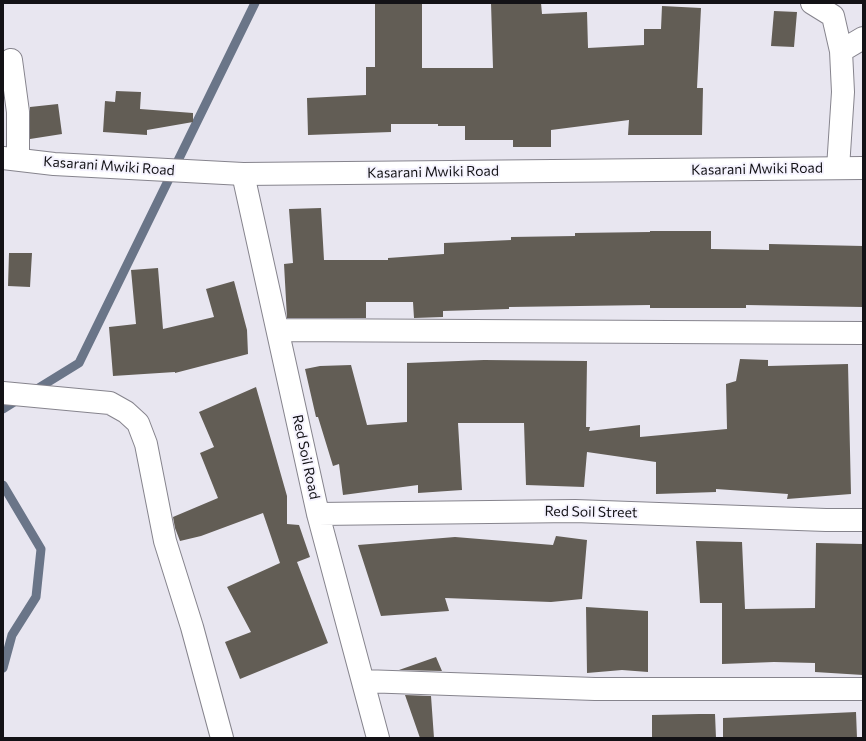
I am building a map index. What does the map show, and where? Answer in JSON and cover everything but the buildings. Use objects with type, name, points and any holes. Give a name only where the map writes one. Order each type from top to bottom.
[{"type":"street","points":[[812,3],[833,16],[841,51],[843,92],[838,168]]},
{"type":"street","points":[[841,51],[863,38]]},
{"type":"street","points":[[10,158],[18,112],[11,60]]},
{"type":"street","name":"Kasarani Mwiki Road","points":[[10,158],[54,164],[243,174],[863,168]]},
{"type":"street","name":"Red Soil Road","points":[[243,174],[318,514],[378,738]]},
{"type":"street","points":[[278,330],[863,333]]},
{"type":"street","points":[[3,393],[110,403],[126,412],[138,423],[146,444],[166,541],[192,627],[222,738]]},
{"type":"street","name":"Red Soil Street","points":[[318,514],[575,511],[863,520]]},
{"type":"street","points":[[363,681],[595,689],[863,689]]},
{"type":"waterway","points":[[32,392],[79,363],[255,3]]},
{"type":"waterway","points":[[3,409],[19,399]]},
{"type":"waterway","points":[[3,485],[41,549],[36,597],[12,635],[3,668]]}]
